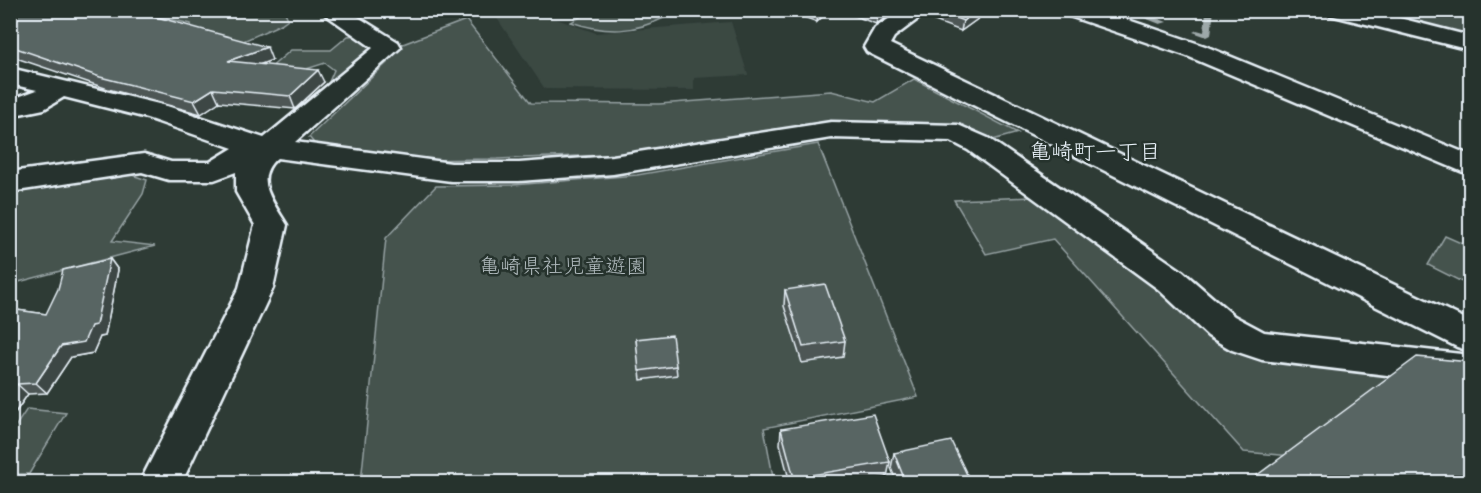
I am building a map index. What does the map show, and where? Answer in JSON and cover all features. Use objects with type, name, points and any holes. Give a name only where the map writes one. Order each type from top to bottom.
[{"type":"street","points":[[10,182],[144,163],[169,171],[214,171],[263,148],[389,47],[330,10]]},
{"type":"street","points":[[919,10],[884,33],[876,47],[1470,337]]},
{"type":"street","points":[[1074,10],[1196,51],[1470,166]]},
{"type":"street","points":[[1338,10],[1470,43]]},
{"type":"street","points":[[10,76],[157,112],[263,148],[451,172],[519,172],[613,165],[831,130],[870,129],[958,134],[978,144],[1171,281],[1224,330],[1240,339],[1262,346],[1470,370]]},
{"type":"street","points":[[10,108],[34,103],[59,89]]},
{"type":"street","points":[[161,483],[255,288],[271,225],[247,184],[249,171],[263,148]]},
{"type":"shaded area","points":[[492,11],[534,11],[596,33],[731,22],[748,75],[694,78],[694,90],[545,89]]},
{"type":"green space","points":[[284,10],[288,19],[281,24],[215,54],[194,38],[191,24],[138,12],[119,19],[79,11]]},
{"type":"green space","points":[[591,11],[655,11],[668,16],[644,26],[620,30],[597,29],[571,22]]},
{"type":"green space","points":[[1352,11],[1470,11],[1470,39]]},
{"type":"green space","points":[[466,20],[531,103],[659,104],[831,91],[875,102],[914,79],[1018,133],[989,141],[789,134],[609,155],[412,160],[318,148],[309,137],[391,59],[403,44]]},
{"type":"green space","points":[[358,35],[380,47],[330,86],[328,84],[334,70],[325,63],[294,73],[269,69],[291,50],[331,50],[348,36]]},
{"type":"green space","name":"亀崎県社児童遊園","points":[[818,144],[918,397],[764,428],[774,482],[361,482],[386,238],[436,186],[513,185],[637,175]]},
{"type":"green space","points":[[110,173],[132,175],[147,180],[143,194],[112,241],[155,246],[11,284],[10,195],[20,189]]},
{"type":"green space","points":[[1033,197],[1244,355],[1397,376],[1444,469],[1244,452],[1053,239],[986,254],[954,200]]},
{"type":"green space","points":[[1445,236],[1470,247],[1470,286],[1428,265]]},
{"type":"green space","points":[[27,409],[66,413],[29,474],[11,474],[11,433]]},
{"type":"building","points":[[10,10],[105,12],[115,10],[135,16],[142,13],[267,47],[228,61],[318,70],[290,96],[213,89],[194,101],[100,77],[10,46]]},
{"type":"building","points":[[869,10],[883,10],[878,14]]},
{"type":"building","points":[[936,10],[977,10],[963,21]]},
{"type":"building","points":[[110,259],[96,325],[91,326],[84,342],[61,346],[36,383],[17,384],[10,393],[10,309],[46,314],[58,289],[63,270]]},
{"type":"building","points":[[825,284],[845,341],[803,347],[785,290]]},
{"type":"building","points":[[672,335],[676,366],[639,371],[636,339]]},
{"type":"building","points":[[1417,357],[1470,362],[1470,483],[1259,483],[1256,476]]},
{"type":"building","points":[[873,414],[890,462],[794,478],[781,429]]},
{"type":"building","points":[[951,441],[971,483],[906,483],[894,453]]},
{"type":"waterway","points":[[1127,10],[1163,22]]},
{"type":"waterway","points":[[1197,32],[1207,35],[1210,10]]},
{"type":"waterway","points":[[1307,10],[1470,50]]},
{"type":"district","name":"亀崎町一丁目","points":[[1095,151]]}]
